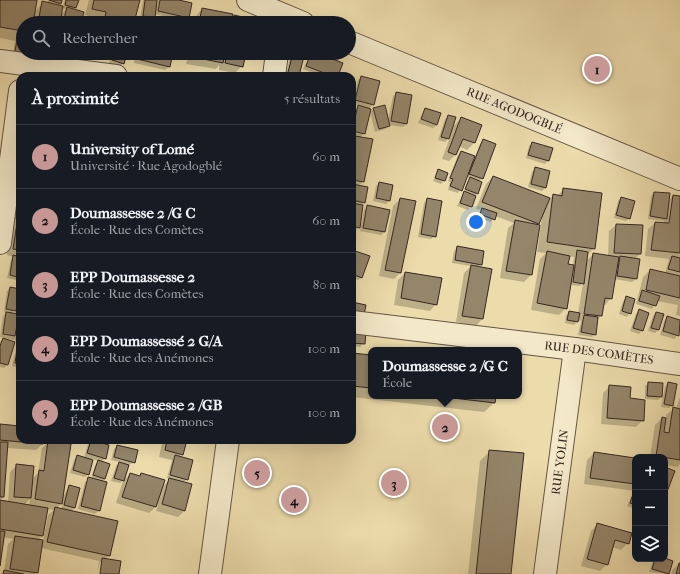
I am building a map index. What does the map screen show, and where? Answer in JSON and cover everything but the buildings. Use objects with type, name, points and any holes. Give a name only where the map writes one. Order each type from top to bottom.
[{"type":"street","points":[[248,0],[277,16]]},
{"type":"street","name":"RUE AGODOGBLÉ","points":[[356,45],[680,179]]},
{"type":"street","points":[[275,72],[276,60]]},
{"type":"street","points":[[0,61],[23,70],[54,72]]},
{"type":"street","points":[[0,243],[16,121]]},
{"type":"street","name":"RUE DES COMÈTES","points":[[356,323],[680,364]]},
{"type":"street","name":"RUE YOLIN","points":[[545,574],[575,350]]},
{"type":"street","points":[[210,574],[227,444]]},
{"type":"place","name":"University of Lomé","points":[[597,69]]},
{"type":"place","name":"Doumassesse 2 /G C","points":[[445,427]]},
{"type":"place","name":"EPP Doumassesse 2 /GB","points":[[257,473]]},
{"type":"place","name":"EPP Doumassesse 2","points":[[394,483]]},
{"type":"place","name":"EPP Doumassessé 2 G/A","points":[[294,500]]}]
